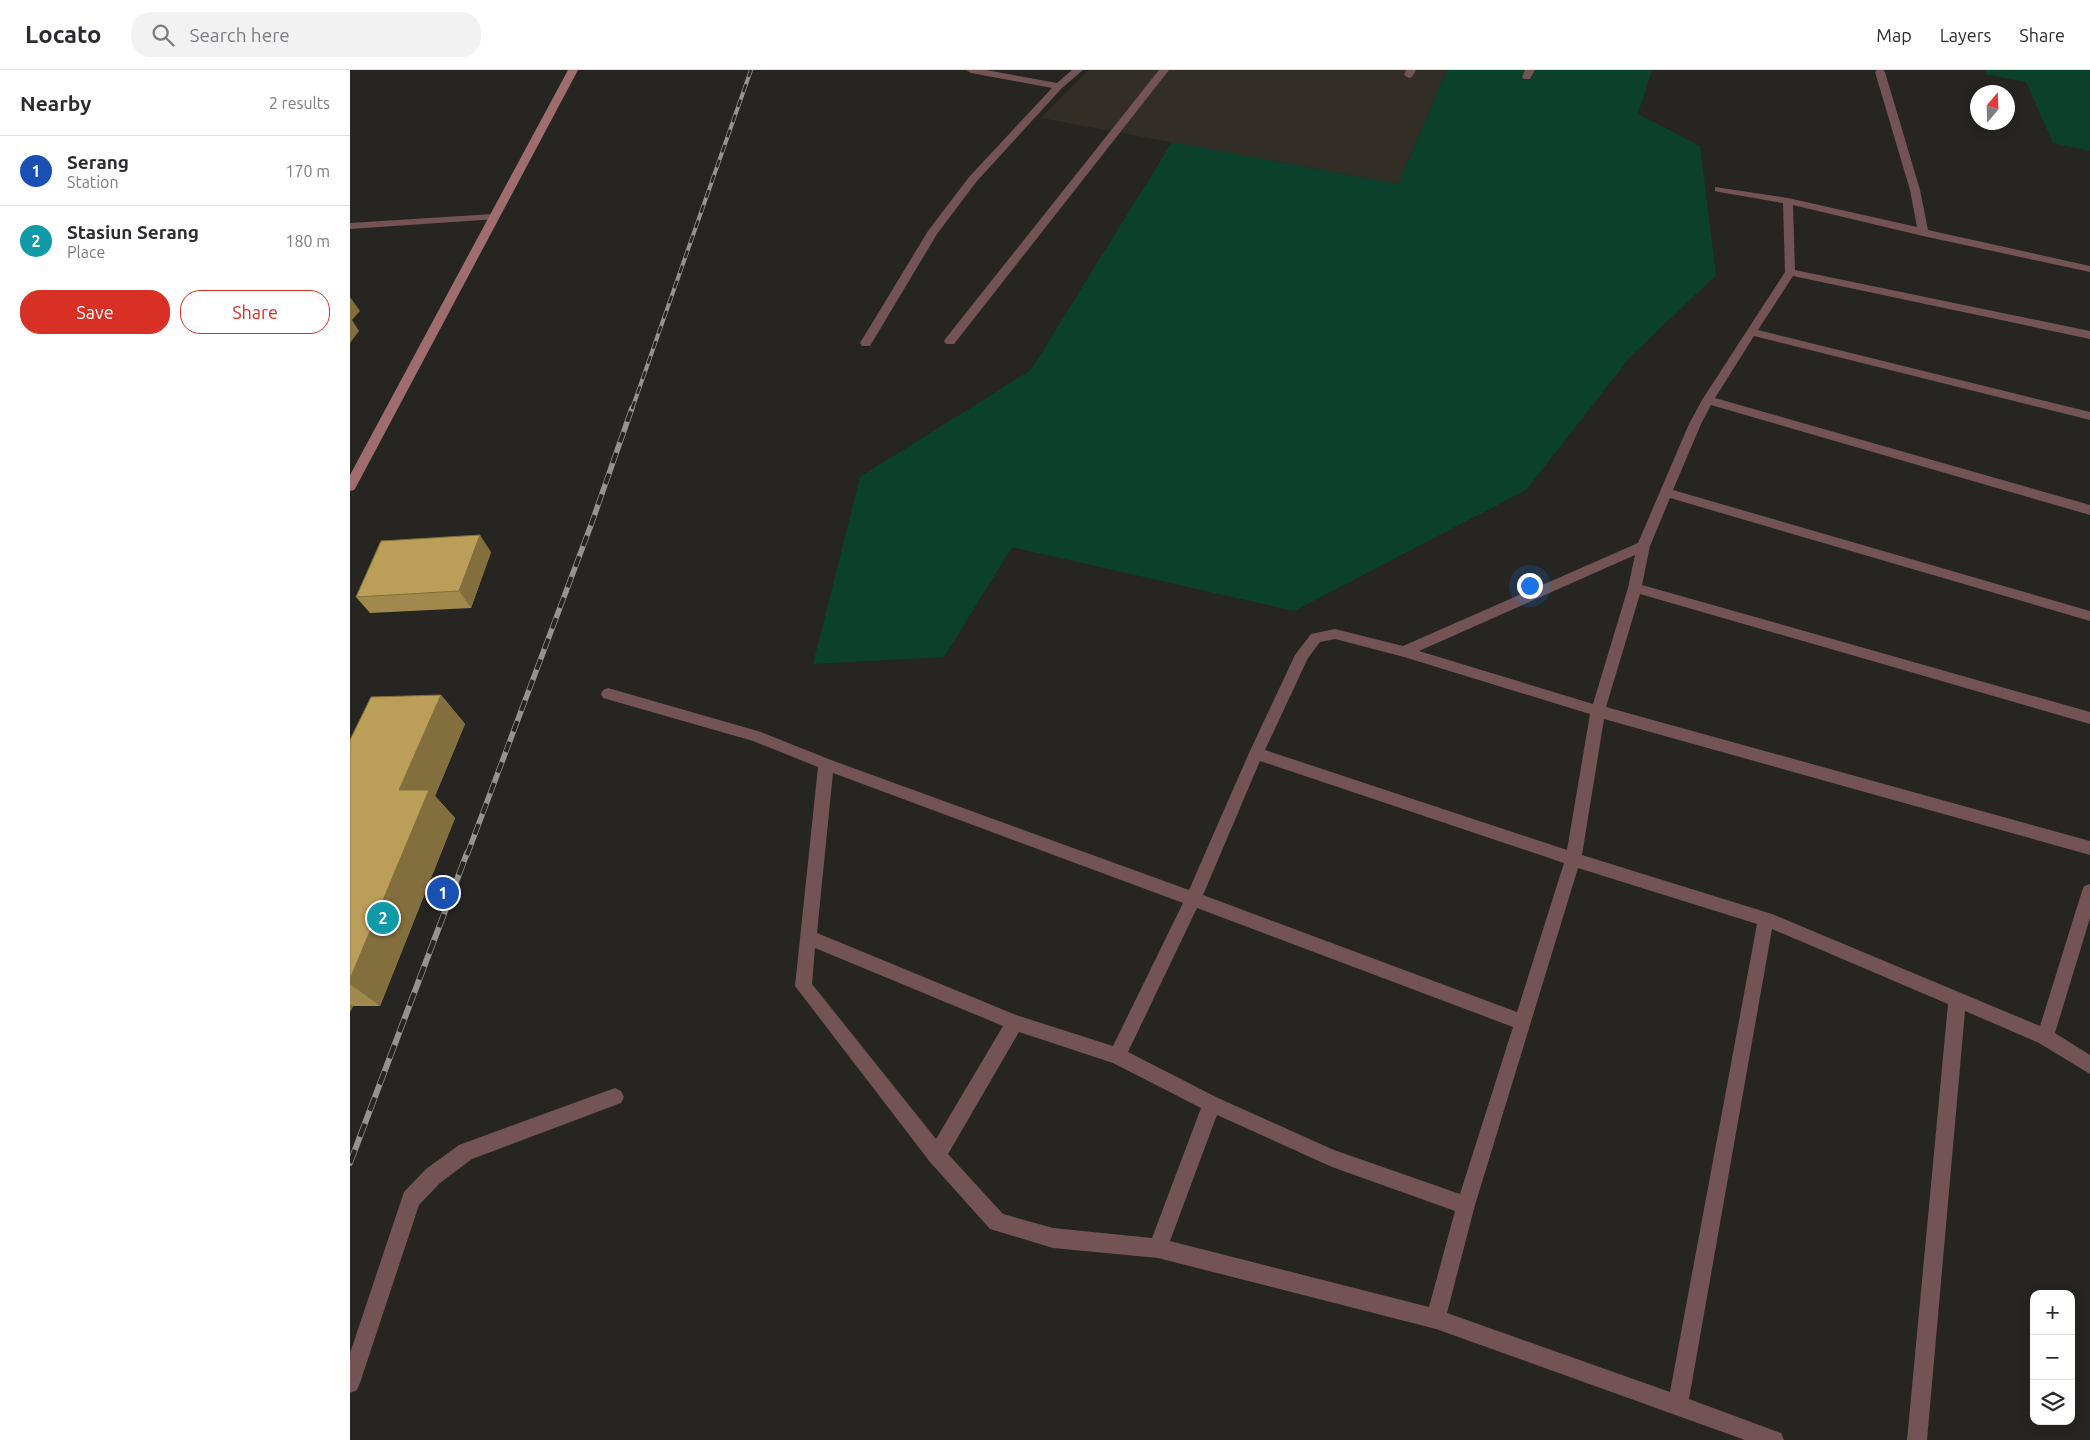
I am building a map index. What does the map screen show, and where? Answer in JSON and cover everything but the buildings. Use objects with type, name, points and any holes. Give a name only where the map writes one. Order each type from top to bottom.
[{"type":"main road","points":[[350,487],[573,70]]},
{"type":"street","points":[[971,70],[1059,86]]},
{"type":"street","points":[[866,343],[932,233],[973,179],[1059,86],[1078,70]]},
{"type":"street","points":[[950,341],[1164,70]]},
{"type":"street","points":[[1880,72],[1915,190],[1923,233]]},
{"type":"street","points":[[1719,189],[1788,201],[1923,233],[1958,239],[2090,269]]},
{"type":"street","points":[[1436,1319],[1466,1205],[1573,860],[1598,711],[1635,588],[1643,546],[1695,424],[1708,400],[1790,272],[1788,201]]},
{"type":"street","points":[[350,226],[493,217]]},
{"type":"street","points":[[1790,272],[2090,336]]},
{"type":"street","points":[[1751,332],[2090,416]]},
{"type":"street","points":[[1708,400],[2090,510]]},
{"type":"street","points":[[1667,493],[2090,616]]},
{"type":"street","points":[[1404,652],[1643,546]]},
{"type":"street","points":[[1635,588],[2090,718]]},
{"type":"street","points":[[1117,1056],[1193,899],[1256,753],[1302,654],[1316,638],[1335,634],[1404,652],[1598,711],[2090,848]]},
{"type":"street","points":[[608,694],[756,736],[826,764],[1522,1022]]},
{"type":"street","points":[[1256,753],[1573,860],[1766,920],[2045,1037],[2090,1065]]},
{"type":"street","points":[[826,764],[803,986],[937,1155],[998,1222],[1053,1238],[1158,1248],[1436,1319],[1678,1404],[1774,1440]]},
{"type":"street","points":[[2045,1037],[2090,891]]},
{"type":"street","points":[[1678,1404],[1766,920]]},
{"type":"street","points":[[808,937],[1015,1023],[1117,1056],[1212,1104],[1332,1158],[1466,1205]]},
{"type":"street","points":[[1917,1440],[1957,1000]]},
{"type":"street","points":[[937,1155],[1015,1023]]},
{"type":"street","points":[[350,1383],[411,1199],[433,1176],[466,1152],[614,1097]]},
{"type":"street","points":[[1158,1248],[1212,1104]]},
{"type":"shaded area","points":[[1089,70],[1447,70],[1398,184],[1041,118]]},
{"type":"green space","points":[[1447,70],[1652,70],[1638,114],[1700,146],[1716,275],[1631,356],[1526,490],[1294,611],[1012,547],[944,657],[813,664],[860,477],[1031,370],[1172,142],[1398,184]]},
{"type":"green space","points":[[1986,70],[2090,70],[2090,151],[2053,143],[2026,82],[1985,74]]},
{"type":"railway","points":[[632,409],[751,70]]},
{"type":"railway","points":[[467,855],[591,525],[632,408]]},
{"type":"railway","points":[[350,1163],[467,853]]},
{"type":"place","name":"Serang","points":[[443,893]]},
{"type":"place","name":"Stasiun Serang","points":[[383,918]]}]
